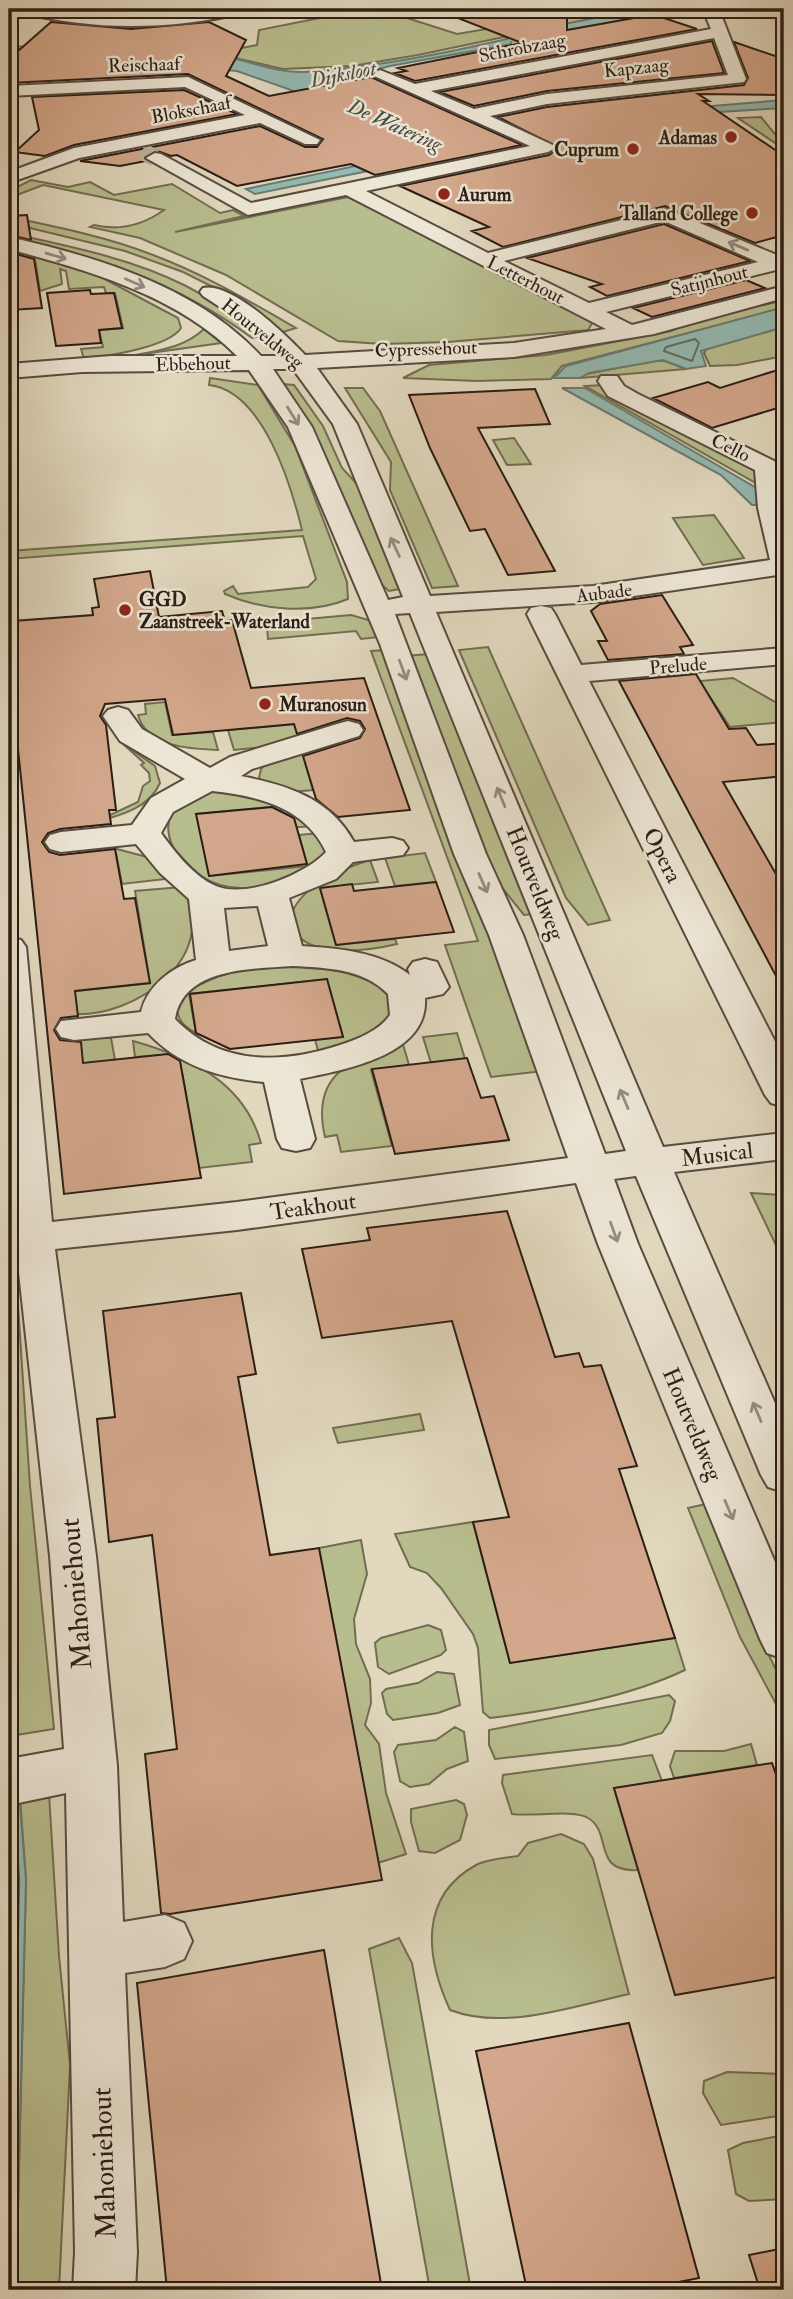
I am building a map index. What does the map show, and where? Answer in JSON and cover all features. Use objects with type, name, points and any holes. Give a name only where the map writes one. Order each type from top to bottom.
[{"type":"street","points":[[23,9],[87,23],[126,25],[183,22],[245,9]]},
{"type":"street","name":"Schrobzaag","points":[[414,89],[670,41],[717,25]]},
{"type":"street","name":"Kapzaag","points":[[474,114],[547,99],[738,79],[717,25]]},
{"type":"street","points":[[634,29],[670,41]]},
{"type":"street","points":[[510,51],[544,64]]},
{"type":"street","points":[[142,151],[248,209],[548,148],[510,129],[380,75]]},
{"type":"street","name":"Reischaaf","points":[[9,91],[188,82],[311,140]]},
{"type":"street","points":[[83,87],[89,90],[92,103]]},
{"type":"street","name":"Blokschaaf","points":[[9,177],[74,153],[142,151],[262,117]]},
{"type":"street","name":"Blokschaaf","points":[[98,129],[142,151]]},
{"type":"street","name":"Letterhout","points":[[348,189],[629,332]]},
{"type":"street","name":"Satijnhout","points":[[487,259],[667,215],[778,263],[587,310]]},
{"type":"street","points":[[9,228],[131,258]]},
{"type":"street","name":"Houtveldweg","points":[[9,243],[103,269],[166,297],[229,336],[249,356],[300,427],[375,607],[394,644],[470,854],[506,934],[618,1244],[784,1639]]},
{"type":"street","name":"Houtveldweg","points":[[187,280],[218,296],[296,356],[321,384],[345,424],[378,510],[422,605],[650,1162],[784,1475]]},
{"type":"street","name":"Cypressehout","points":[[296,356],[447,357],[653,328],[784,292]]},
{"type":"street","points":[[166,297],[188,322],[190,328],[187,334]]},
{"type":"street","points":[[85,366],[164,344]]},
{"type":"street","name":"Ebbehout","points":[[9,371],[249,356],[296,356]]},
{"type":"street","name":"Cello","points":[[609,381],[616,391],[630,399],[762,462],[767,467],[784,564]]},
{"type":"street","name":"Aubade","points":[[422,605],[593,594],[784,564]]},
{"type":"street","points":[[375,607],[422,605]]},
{"type":"street","name":"Opera","points":[[541,614],[784,1096]]},
{"type":"street","name":"Prelude","points":[[571,674],[784,656]]},
{"type":"street","points":[[118,716],[131,735],[210,781],[245,785],[310,811],[329,827],[343,853]]},
{"type":"street","points":[[145,832],[155,810],[167,799],[210,781],[241,763],[348,730]]},
{"type":"street","points":[[61,842],[145,832]]},
{"type":"street","points":[[145,832],[153,846],[205,894],[236,897],[293,888],[326,871],[343,853],[392,848]]},
{"type":"street","points":[[271,893],[288,956]]},
{"type":"street","points":[[205,894],[214,965]]},
{"type":"street","name":"Mahoniehout","points":[[9,947],[33,1238],[73,1556],[91,1766],[106,2252],[104,2290]]},
{"type":"street","points":[[288,956],[358,964],[383,973],[415,979],[409,1014],[400,1029],[375,1044],[330,1062],[280,1071],[240,1069],[199,1056],[174,1042],[157,1021],[162,1000],[190,975],[233,960],[288,956]]},
{"type":"street","points":[[74,1029],[157,1021]]},
{"type":"street","points":[[280,1071],[296,1139]]},
{"type":"street","name":"Musical","points":[[650,1162],[784,1146]]},
{"type":"street","points":[[591,1168],[650,1162]]},
{"type":"street","name":"Teakhout","points":[[33,1238],[250,1214],[591,1168]]},
{"type":"street","points":[[22,1780],[91,1766]]},
{"type":"street","points":[[96,1952],[165,1941]]},
{"type":"green space","points":[[365,9],[379,9],[457,34],[568,15],[569,9],[637,9],[418,55],[352,66],[283,69],[214,53],[257,45],[259,30]]},
{"type":"green space","points":[[761,117],[784,145],[784,149],[738,118]]},
{"type":"green space","points":[[31,180],[68,187],[90,182],[114,195],[172,184],[220,213],[233,210],[244,216],[175,232],[348,197],[594,320],[588,330],[448,342],[382,344],[338,341],[226,275],[140,238],[90,227],[130,225],[148,220],[164,210],[43,185],[9,198],[9,191]]},
{"type":"green space","points":[[9,217],[100,238],[172,262],[296,328],[280,333],[229,295],[183,272],[125,251],[9,223]]},
{"type":"green space","points":[[9,233],[142,267],[194,290],[260,336],[252,338],[194,301],[136,274],[75,254],[9,238]]},
{"type":"green space","points":[[9,247],[86,269],[178,318],[181,328],[174,335],[151,345],[84,359],[81,349],[103,347],[99,330],[123,328],[115,293],[106,293],[104,287],[69,289],[66,271],[60,269],[62,284],[40,291],[35,259],[25,254],[9,254]]},
{"type":"green space","points":[[784,300],[784,308],[562,366],[551,379],[477,381],[403,378],[429,365],[546,355],[671,331],[682,325]]},
{"type":"green space","points":[[784,326],[784,356],[737,365],[710,366],[704,353],[707,348]]},
{"type":"green space","points":[[204,329],[221,343],[136,355],[181,344]]},
{"type":"green space","points":[[665,361],[686,369],[580,378],[587,374]]},
{"type":"green space","points":[[210,378],[258,385],[295,446],[347,582],[348,599],[302,609],[254,604],[225,594],[224,591],[233,586],[238,594],[308,587],[316,579],[303,536],[9,559],[9,551],[302,530],[272,443],[245,404],[228,391],[209,385]]},
{"type":"green space","points":[[283,384],[294,385],[323,426],[342,468],[359,486],[400,589],[389,591],[375,579],[326,458]]},
{"type":"green space","points":[[603,385],[756,465],[761,486],[585,386]]},
{"type":"green space","points":[[345,388],[363,388],[380,411],[458,586],[432,588],[390,490],[391,462]]},
{"type":"green space","points":[[514,438],[531,464],[507,465],[493,440]]},
{"type":"green space","points":[[714,515],[744,558],[703,565],[673,518]]},
{"type":"green space","points":[[351,615],[372,621],[379,637],[361,639],[356,631],[268,639],[267,627],[273,622]]},
{"type":"green space","points":[[488,647],[610,920],[588,925],[566,898],[459,650]]},
{"type":"green space","points":[[385,650],[544,1071],[491,1077],[445,945],[478,941],[371,651]]},
{"type":"green space","points":[[429,654],[534,914],[524,915],[491,874],[405,656]]},
{"type":"green space","points":[[733,678],[784,707],[784,722],[730,727],[706,691],[630,698],[624,688]]},
{"type":"green space","points":[[165,702],[172,735],[213,732],[218,750],[183,747],[150,734],[138,715],[146,714],[145,704]]},
{"type":"green space","points":[[319,722],[303,732],[305,737],[274,746],[234,750],[228,730]]},
{"type":"green space","points":[[122,743],[155,766],[160,783],[141,805],[93,823],[138,802],[143,786],[150,781],[149,773],[141,765],[144,763]]},
{"type":"green space","points":[[355,744],[305,762],[313,790],[279,793],[259,778],[261,769],[266,764],[317,748]]},
{"type":"green space","points":[[218,791],[266,797],[315,826],[286,828],[280,806],[197,814],[210,876],[307,866],[299,835],[320,833],[327,850],[324,861],[258,887],[222,885],[199,876],[182,861],[172,844],[168,826],[174,810],[190,797]]},
{"type":"green space","points":[[113,848],[147,857],[174,878],[122,884],[116,853],[75,854]]},
{"type":"green space","points":[[425,853],[436,882],[395,886],[385,858]]},
{"type":"green space","points":[[370,860],[378,882],[320,888],[336,945],[395,939],[397,944],[372,949],[341,950],[326,949],[301,939],[294,929],[292,912],[298,902],[325,878]]},
{"type":"green space","points":[[182,887],[192,912],[191,937],[182,959],[166,978],[145,994],[121,1006],[96,1013],[71,1014],[58,993],[150,983],[135,891]]},
{"type":"green space","points":[[305,965],[343,972],[383,990],[391,1000],[392,1011],[386,1027],[331,1050],[318,1050],[315,1040],[343,1037],[327,979],[189,994],[196,1033],[180,1018],[177,1009],[178,997],[210,980],[239,971]]},
{"type":"green space","points":[[457,1033],[465,1059],[431,1063],[423,1037]]},
{"type":"green space","points":[[72,1037],[111,1038],[115,1060],[75,1065]]},
{"type":"green space","points":[[133,1041],[194,1064],[228,1088],[253,1122],[261,1143],[249,1145],[252,1162],[199,1168],[182,1072],[165,1073],[162,1055],[135,1057]]},
{"type":"green space","points":[[402,1041],[409,1065],[371,1070],[392,1146],[341,1152],[337,1135],[325,1137],[322,1115],[324,1098],[330,1084],[339,1072],[352,1063]]},
{"type":"green space","points":[[751,1193],[781,1195],[784,1203],[784,1262]]},
{"type":"green space","points":[[13,1230],[30,1486],[54,1729],[16,1735],[9,1663],[9,1231]]},
{"type":"green space","points":[[420,1414],[424,1430],[338,1443],[333,1428]]},
{"type":"green space","points":[[715,1502],[753,1623],[784,1686],[784,1719],[740,1637],[688,1508]]},
{"type":"green space","points":[[473,1522],[510,1663],[675,1638],[685,1670],[639,1688],[590,1702],[490,1718],[483,1712],[478,1648],[473,1634],[441,1588],[427,1573],[410,1567],[395,1534]]},
{"type":"green space","points":[[361,1540],[367,1574],[354,1619],[356,1644],[370,1679],[371,1703],[365,1725],[379,1744],[386,1793],[406,1854],[378,1863],[319,1548]]},
{"type":"green space","points":[[428,1625],[441,1630],[446,1650],[441,1655],[389,1674],[378,1667],[375,1643],[381,1638]]},
{"type":"green space","points":[[437,1672],[454,1674],[460,1705],[438,1713],[393,1720],[387,1714],[382,1693],[386,1689],[418,1683]]},
{"type":"green space","points":[[669,1695],[675,1701],[670,1721],[662,1733],[621,1745],[495,1759],[489,1745],[489,1730]]},
{"type":"green space","points":[[455,1727],[464,1732],[468,1761],[447,1769],[429,1784],[410,1787],[400,1781],[394,1752],[398,1745],[436,1740]]},
{"type":"green space","points":[[751,1744],[757,1765],[674,1778],[670,1766],[675,1751],[724,1751]]},
{"type":"green space","points":[[652,1755],[662,1781],[614,1788],[638,1870],[623,1869],[608,1859],[600,1832],[588,1818],[573,1814],[512,1814],[502,1783],[503,1775]]},
{"type":"green space","points":[[49,1794],[59,1956],[70,2065],[59,2290],[16,2290],[26,1880],[20,1798]]},
{"type":"green space","points":[[456,1800],[464,1804],[467,1815],[460,1840],[435,1853],[419,1851],[411,1822],[411,1809]]},
{"type":"green space","points":[[561,1834],[584,1844],[593,1859],[629,1994],[563,2010],[516,2017],[471,2016],[450,2010],[432,1950],[436,1911],[444,1894],[457,1878],[476,1865],[518,1856],[528,1843]]},
{"type":"green space","points":[[399,1938],[412,1963],[471,2290],[430,2290],[369,1949]]},
{"type":"green space","points":[[727,2072],[784,2074],[784,2115],[721,2125],[703,2093],[704,2081]]},
{"type":"green space","points":[[784,2135],[784,2199],[749,2201],[736,2194],[728,2150],[743,2143]]},
{"type":"water","name":"De Watering","points":[[637,9],[717,9],[667,11],[512,40],[511,44],[390,66],[323,83],[360,101],[476,143],[548,128],[687,108],[784,100],[784,108],[702,113],[585,155],[540,136],[255,194],[246,189],[432,150],[325,102],[237,71],[68,56],[9,57],[9,46],[142,50],[221,56],[304,72],[388,63]]},
{"type":"water","points":[[784,307],[784,327],[701,351],[706,366],[686,369],[663,360],[589,373],[580,378],[554,378],[566,366]]},
{"type":"water","points":[[562,388],[585,388],[760,490],[784,488],[784,504],[752,505],[721,475]]},
{"type":"water","points":[[9,1663],[26,1880],[16,2290],[9,2290]]},
{"type":"building","points":[[110,9],[180,9],[186,12],[107,15]]},
{"type":"building","points":[[567,9],[567,30],[645,16],[658,16],[697,29],[415,81],[395,73],[406,71],[398,68],[522,43],[440,11]]},
{"type":"building","points":[[51,22],[131,29],[209,22],[246,40],[226,76],[269,96],[371,77],[522,145],[375,175],[351,164],[237,186],[177,155],[171,156],[155,150],[145,156],[146,161],[120,166],[80,161],[260,126],[305,147],[317,147],[323,139],[188,74],[9,83],[9,59]]},
{"type":"building","points":[[712,41],[724,73],[547,91],[474,106],[440,92]]},
{"type":"building","points":[[734,42],[784,59],[784,95],[698,94],[709,101],[703,101],[784,156],[784,235],[755,243],[665,206],[503,247],[472,231],[489,227],[400,186],[549,155],[559,148],[498,117],[547,107],[744,85],[748,78]]},
{"type":"building","points":[[184,90],[237,114],[74,145],[45,156],[15,152],[39,130],[32,97]]},
{"type":"building","points":[[27,215],[31,240],[9,235],[9,216]]},
{"type":"building","points":[[664,224],[750,261],[607,296],[590,287],[602,284],[527,258]]},
{"type":"building","points":[[9,252],[34,259],[42,308],[9,310]]},
{"type":"building","points":[[746,280],[765,288],[652,317],[633,308]]},
{"type":"building","points":[[90,290],[91,294],[114,293],[122,328],[99,330],[101,343],[56,346],[47,293]]},
{"type":"building","points":[[784,368],[784,406],[712,428],[653,398],[708,382],[720,388]]},
{"type":"building","points":[[535,389],[550,424],[478,428],[555,571],[508,575],[485,529],[470,531],[430,448],[409,395]]},
{"type":"building","points":[[150,571],[159,617],[222,611],[225,621],[232,620],[251,688],[364,678],[410,810],[338,817],[316,799],[303,756],[360,738],[365,729],[360,721],[347,718],[297,734],[294,724],[173,735],[165,699],[105,704],[100,716],[106,725],[116,810],[109,810],[111,824],[60,829],[48,833],[42,842],[49,852],[60,855],[115,849],[124,899],[135,898],[150,983],[75,991],[78,1016],[61,1018],[54,1030],[60,1040],[81,1042],[83,1063],[168,1054],[180,1061],[201,1178],[64,1194],[9,662],[9,632],[14,632],[13,621],[93,615],[92,608],[99,607],[94,579]]},
{"type":"building","points":[[662,595],[693,645],[680,647],[684,654],[608,660],[598,641],[607,641],[591,611],[600,604]]},
{"type":"building","points":[[696,674],[729,729],[746,728],[757,745],[784,743],[784,776],[723,782],[784,888],[784,991],[619,681]]},
{"type":"building","points":[[272,807],[294,818],[307,864],[209,876],[196,814]]},
{"type":"building","points":[[436,882],[454,932],[336,945],[320,888],[352,884],[354,891]]},
{"type":"building","points":[[327,979],[343,1037],[230,1049],[196,1033],[190,994]]},
{"type":"building","points":[[467,1058],[481,1098],[494,1096],[509,1140],[395,1154],[372,1069]]},
{"type":"building","points":[[507,1211],[555,1357],[579,1353],[584,1367],[601,1365],[637,1466],[619,1469],[675,1638],[510,1663],[473,1522],[509,1517],[452,1321],[322,1338],[302,1249],[370,1240],[367,1228]]},
{"type":"building","points":[[241,1293],[256,1374],[238,1377],[270,1555],[319,1548],[382,1880],[170,1914],[161,1913],[145,1754],[177,1749],[152,1535],[109,1542],[97,1419],[115,1417],[103,1311]]},
{"type":"building","points":[[772,1763],[784,1798],[784,1976],[675,1995],[614,1788]]},
{"type":"building","points":[[324,1950],[382,2290],[167,2290],[137,1983]]},
{"type":"building","points":[[629,2023],[699,2278],[638,2290],[527,2290],[476,2051]]},
{"type":"building","points":[[784,2248],[784,2290],[760,2290],[749,2255]]},
{"type":"waterway","name":"Dijksloot","points":[[516,39],[674,9]]},
{"type":"tunnel","points":[[142,151],[155,158]]},
{"type":"place","name":"Adamas","points":[[731,137]]},
{"type":"place","name":"Cuprum","points":[[633,149]]},
{"type":"place","name":"Aurum","points":[[444,194]]},
{"type":"place","name":"Talland College","points":[[752,213]]},
{"type":"place","name":"GGD Zaanstreek-Waterland","points":[[125,610]]},
{"type":"place","name":"Muranosun","points":[[265,704]]}]
